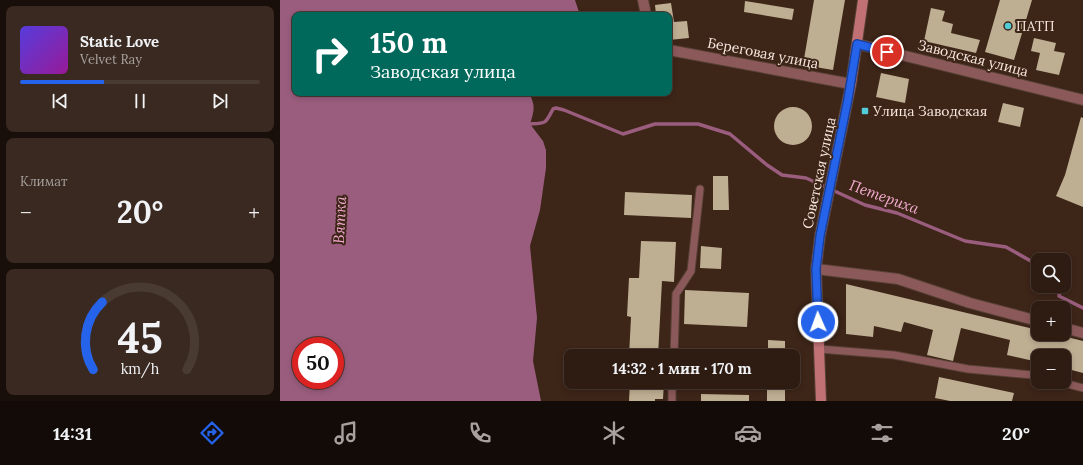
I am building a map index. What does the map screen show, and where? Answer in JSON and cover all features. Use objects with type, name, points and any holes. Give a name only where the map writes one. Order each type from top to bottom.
[{"type":"main road","name":"Советская улица","points":[[821,401],[816,269],[820,236],[851,84],[863,0]]},
{"type":"street","points":[[643,0],[645,12]]},
{"type":"street","name":"Заводская улица","points":[[857,44],[1083,100]]},
{"type":"street","name":"Береговая улица","points":[[672,51],[851,84]]},
{"type":"street","points":[[816,269],[898,279],[970,304],[1031,319]]},
{"type":"street","points":[[1071,330],[1083,333]]},
{"type":"lane","points":[[674,349],[676,294],[691,271],[700,190]]},
{"type":"lane","points":[[819,349],[894,355],[968,369],[1031,375]]},
{"type":"lane","points":[[1071,385],[1083,388]]},
{"type":"lane","points":[[672,389],[672,401]]},
{"type":"water","name":"Вятка","points":[[280,0],[575,0],[579,12],[292,12],[292,96],[530,96],[534,108],[530,124],[543,141],[546,150],[546,168],[540,210],[530,246],[537,318],[533,361],[541,401],[280,401]]},
{"type":"building","points":[[814,0],[845,0],[833,70],[803,65]]},
{"type":"building","name":"ПАТП","points":[[1000,0],[1032,0],[1014,60],[985,52]]},
{"type":"building","points":[[745,1],[794,9],[792,20],[744,12]]},
{"type":"building","points":[[671,3],[674,22],[687,21],[689,38],[672,40],[672,12],[656,12],[655,5]]},
{"type":"building","points":[[931,8],[945,11],[942,21],[953,24],[951,33],[980,40],[976,53],[924,41]]},
{"type":"building","points":[[1034,38],[1056,43],[1054,51],[1065,53],[1059,75],[1036,70],[1040,53],[1031,51]]},
{"type":"building","points":[[881,73],[909,79],[905,103],[876,97]]},
{"type":"building","points":[[1003,103],[1024,108],[1020,127],[998,122]]},
{"type":"building","points":[[789,107],[797,107],[804,110],[809,115],[812,126],[809,137],[804,142],[797,145],[789,145],[782,142],[777,137],[774,130],[774,122],[777,115],[782,110]]},
{"type":"building","points":[[1081,117],[1083,118],[1083,207],[1056,196],[1065,175]]},
{"type":"building","points":[[713,176],[728,176],[729,210],[713,210]]},
{"type":"building","points":[[625,192],[692,195],[691,218],[624,215]]},
{"type":"building","points":[[641,241],[676,242],[674,282],[662,281],[658,349],[629,349],[631,317],[627,316],[629,278],[639,278]]},
{"type":"building","points":[[701,246],[722,248],[721,269],[700,268]]},
{"type":"building","points":[[846,284],[1031,328],[1031,341],[1071,341],[1071,338],[1083,341],[1083,373],[1071,370],[1071,349],[1031,349],[1031,360],[1007,355],[1010,340],[961,328],[953,361],[927,355],[933,330],[904,322],[901,332],[874,326],[873,337],[846,334]]},
{"type":"building","points":[[685,290],[749,293],[747,327],[684,324]]},
{"type":"building","points":[[768,340],[785,341],[785,349],[768,349]]},
{"type":"building","points":[[939,377],[1014,393],[1012,401],[950,401],[935,398]]},
{"type":"building","points":[[630,389],[664,389],[663,399],[655,399],[655,401],[629,401]]},
{"type":"building","points":[[767,389],[785,389],[785,401],[767,401]]},
{"type":"building","points":[[701,394],[749,395],[749,401],[701,401]]},
{"type":"waterway","name":"Петериха","points":[[530,124],[545,122],[553,109],[556,108],[623,134],[655,124],[698,124],[730,134],[767,165],[782,175],[806,178],[865,205],[897,213],[965,241],[1006,247],[1031,261]]},
{"type":"waterway","name":"Петериха","points":[[1059,293],[1059,296],[1083,308]]},
{"type":"place","name":"ПАТП","points":[[1008,26]]},
{"type":"place","name":"Улица Заводская","points":[[865,111]]},
{"type":"route","points":[[818,322],[816,269],[820,236],[851,84],[857,44],[887,52]]}]
